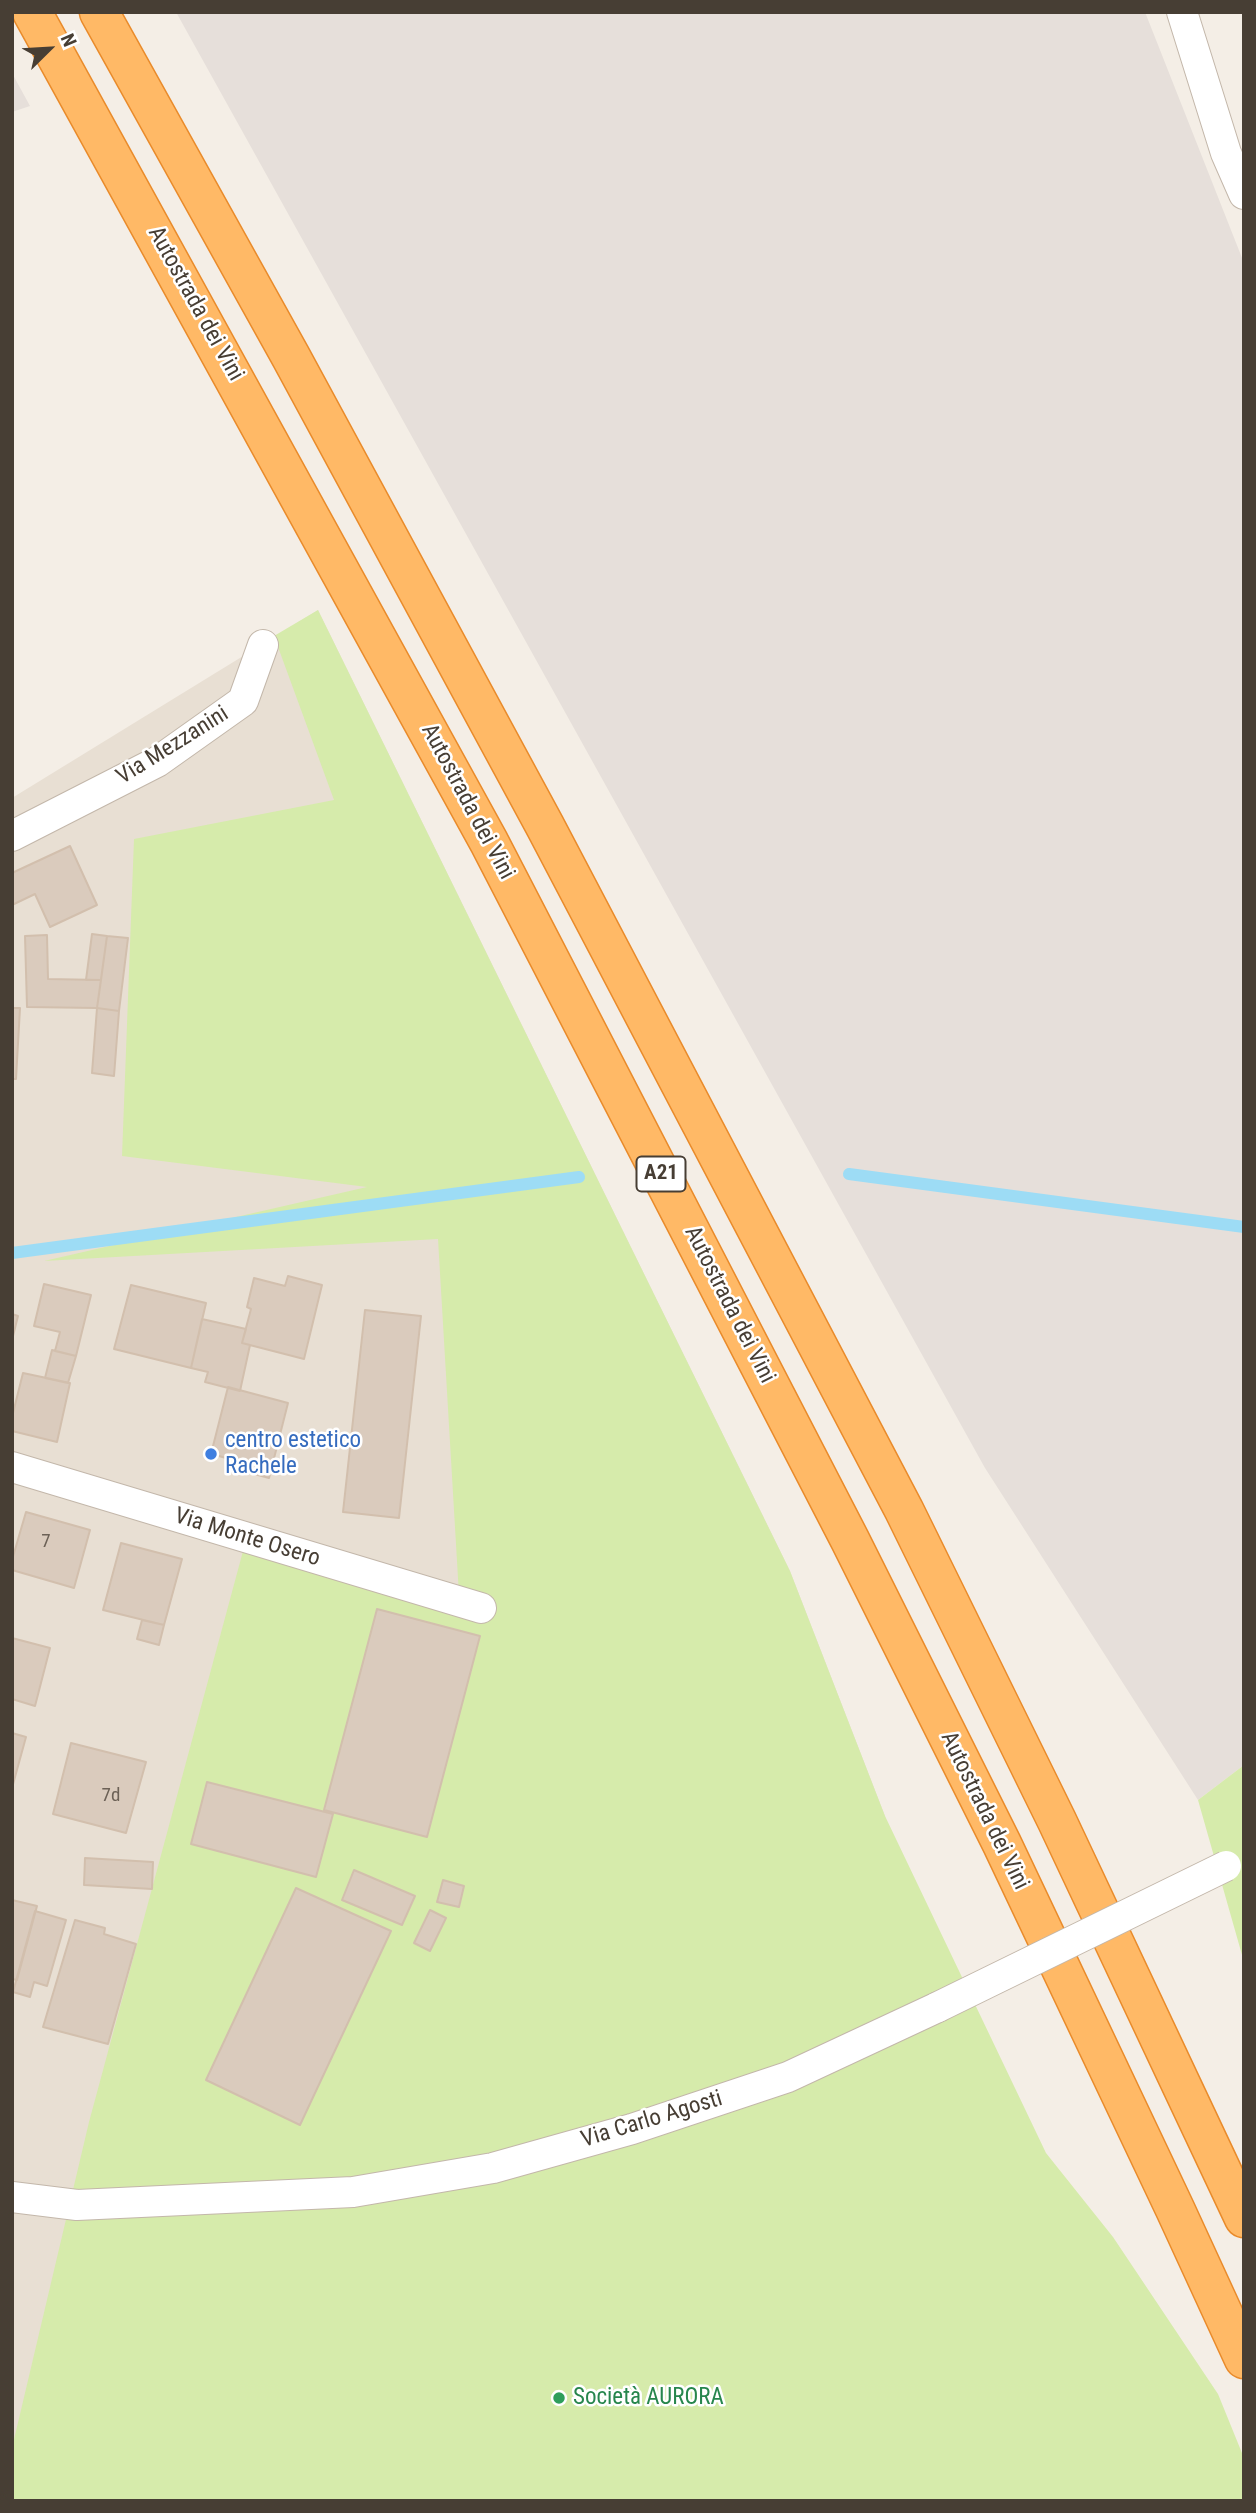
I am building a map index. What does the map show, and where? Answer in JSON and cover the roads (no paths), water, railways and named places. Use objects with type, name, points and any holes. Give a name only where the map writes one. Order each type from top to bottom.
[{"type":"highway","name":"Autostrada dei Vini","points":[[32,12],[489,842],[825,1491],[1002,1844],[1244,2359]]},
{"type":"highway","name":"A21","points":[[99,12],[284,345],[532,802],[904,1510],[1057,1821],[1244,2218]]},
{"type":"street","points":[[1182,12],[1226,153],[1244,194]]},
{"type":"street","name":"Via Mezzanini","points":[[12,836],[157,762],[243,701],[263,645]]},
{"type":"street","name":"Via Monte Osero","points":[[12,1467],[481,1608]]},
{"type":"street","name":"Via Carlo Agosti","points":[[12,2197],[77,2205],[353,2192],[493,2168],[632,2129],[788,2077],[938,2007],[1235,1860]]},
{"type":"waterway","points":[[849,1174],[1244,1227]]},
{"type":"waterway","points":[[12,1253],[579,1177]]},
{"type":"place","name":"centro estetico Rachele","points":[[211,1454]]},
{"type":"place","name":"Società AURORA","points":[[559,2398]]}]
